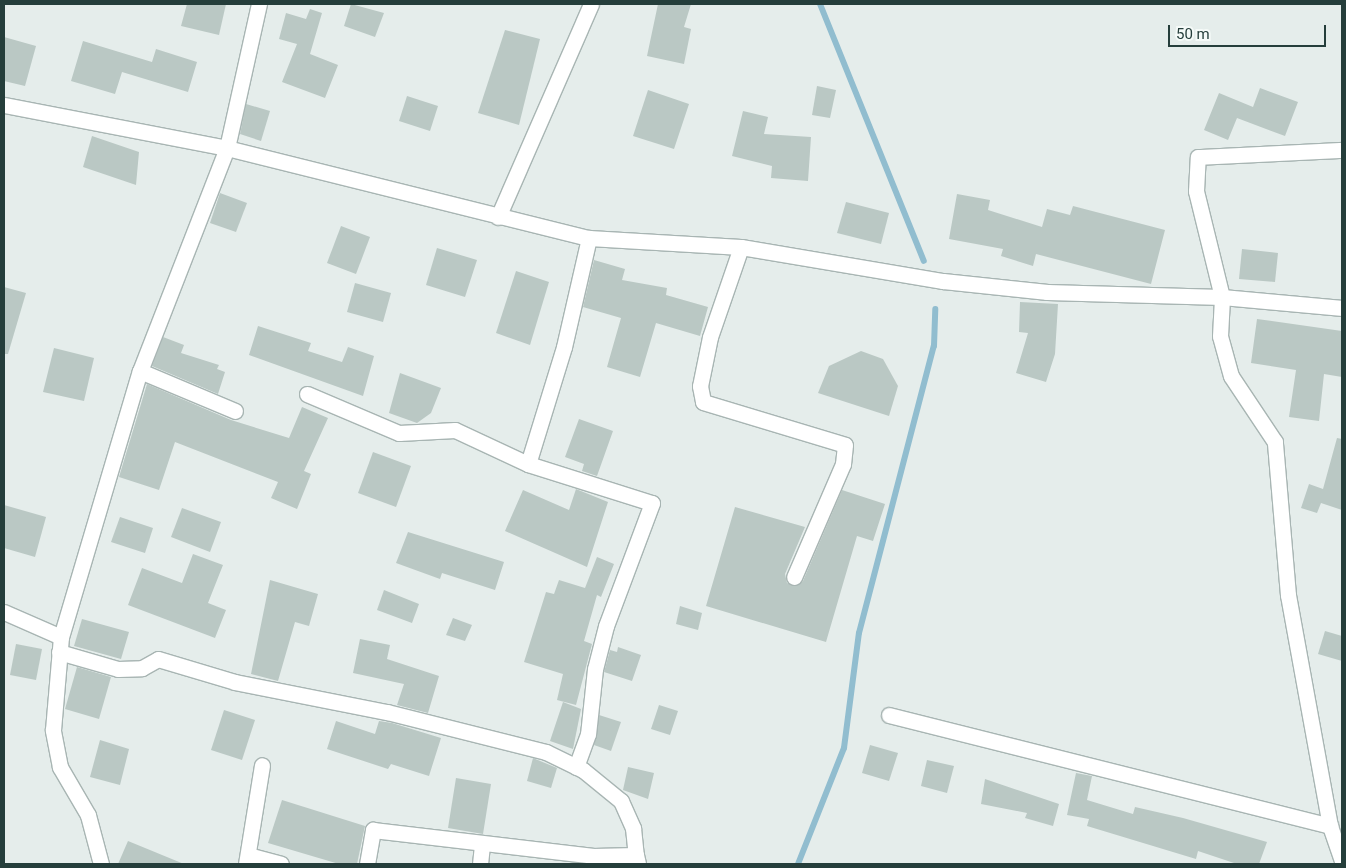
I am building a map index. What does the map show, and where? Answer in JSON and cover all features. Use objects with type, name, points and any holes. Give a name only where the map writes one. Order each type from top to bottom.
[{"type":"street","points":[[100,864],[88,816],[60,767],[53,730],[61,637],[140,371],[226,148],[258,4]]},
{"type":"street","points":[[498,217],[591,4]]},
{"type":"street","points":[[4,105],[226,148],[588,238],[741,247],[943,281],[1112,296],[1222,297],[1342,308]]},
{"type":"street","points":[[1342,150],[1198,157],[1196,191],[1222,297],[1220,336],[1231,376],[1275,442],[1288,595],[1330,826],[1342,860]]},
{"type":"street","points":[[528,464],[564,347],[588,238]]},
{"type":"street","points":[[741,247],[710,337],[700,386],[703,402],[845,445],[843,464],[794,576]]},
{"type":"street","points":[[140,371],[235,411]]},
{"type":"street","points":[[307,394],[399,433],[456,430],[528,464],[652,504],[606,626],[595,669],[588,734],[576,767]]},
{"type":"street","points":[[4,612],[61,637]]},
{"type":"street","points":[[59,652],[118,669],[142,668],[158,659],[235,682],[461,728],[546,752],[576,767],[621,801],[633,828],[637,860],[482,845],[373,830],[367,864]]},
{"type":"street","points":[[889,715],[1330,826]]},
{"type":"street","points":[[262,765],[247,859],[281,864]]},
{"type":"street","points":[[480,864],[482,845]]},
{"type":"building","points":[[187,4],[226,4],[219,35],[181,26]]},
{"type":"building","points":[[351,4],[384,13],[375,37],[344,26]]},
{"type":"building","points":[[658,4],[691,4],[684,27],[691,29],[684,64],[647,56]]},
{"type":"building","points":[[310,9],[322,13],[310,54],[338,65],[325,98],[282,82],[297,44],[279,39],[286,13],[306,19]]},
{"type":"building","points":[[505,30],[540,39],[519,125],[478,113]]},
{"type":"building","points":[[4,37],[36,46],[25,86],[4,81]]},
{"type":"building","points":[[83,41],[152,62],[156,49],[197,62],[188,92],[122,72],[115,94],[71,81]]},
{"type":"building","points":[[817,86],[836,90],[830,118],[812,115]]},
{"type":"building","points":[[1260,88],[1298,102],[1285,136],[1237,118],[1228,140],[1204,130],[1219,93],[1253,107]]},
{"type":"building","points":[[648,90],[689,104],[674,149],[633,136]]},
{"type":"building","points":[[407,96],[438,106],[430,131],[399,121]]},
{"type":"building","points":[[246,104],[270,111],[261,141],[240,134]]},
{"type":"building","points":[[743,111],[768,117],[764,134],[811,137],[808,181],[771,178],[772,166],[732,156]]},
{"type":"building","points":[[92,136],[139,152],[136,185],[83,167]]},
{"type":"building","points":[[220,193],[247,203],[236,232],[210,223]]},
{"type":"building","points":[[957,194],[990,200],[988,210],[1042,227],[1047,209],[1070,215],[1073,206],[1165,230],[1151,284],[1036,254],[1033,266],[1001,256],[1003,249],[949,239]]},
{"type":"building","points":[[846,202],[889,213],[881,244],[837,233]]},
{"type":"building","points":[[341,226],[370,237],[356,274],[327,263]]},
{"type":"building","points":[[437,248],[477,260],[465,297],[426,285]]},
{"type":"building","points":[[1242,249],[1278,253],[1275,282],[1239,279]]},
{"type":"building","points":[[594,260],[625,269],[622,280],[667,288],[666,295],[708,307],[700,336],[656,323],[640,377],[607,367],[621,318],[583,307]]},
{"type":"building","points":[[516,271],[549,282],[530,345],[496,333]]},
{"type":"building","points":[[355,283],[391,293],[383,322],[347,312]]},
{"type":"building","points":[[4,287],[26,293],[8,354],[4,354]]},
{"type":"building","points":[[1020,302],[1058,304],[1055,354],[1046,382],[1016,373],[1028,333],[1019,332]]},
{"type":"building","points":[[1257,319],[1342,331],[1342,377],[1324,374],[1319,421],[1289,417],[1296,370],[1251,363]]},
{"type":"building","points":[[258,326],[311,343],[308,351],[342,362],[348,347],[374,356],[363,396],[249,355]]},
{"type":"building","points":[[163,337],[184,345],[181,353],[219,365],[217,369],[225,372],[218,394],[152,366]]},
{"type":"building","points":[[54,348],[94,358],[84,401],[43,392]]},
{"type":"building","points":[[861,351],[883,359],[898,386],[889,416],[818,393],[829,366]]},
{"type":"building","points":[[400,373],[441,388],[431,413],[417,423],[389,413]]},
{"type":"building","points":[[147,384],[231,420],[289,438],[302,407],[328,418],[304,471],[311,474],[297,509],[271,498],[278,482],[175,442],[159,490],[119,477]]},
{"type":"building","points":[[579,419],[613,431],[597,476],[582,471],[584,464],[565,457]]},
{"type":"building","points":[[1337,438],[1342,439],[1342,510],[1321,503],[1317,513],[1301,508],[1309,484],[1323,489]]},
{"type":"building","points":[[373,452],[411,466],[396,507],[358,493]]},
{"type":"building","points":[[576,489],[608,502],[587,567],[505,531],[523,490],[569,510]]},
{"type":"building","points":[[842,490],[885,504],[873,541],[857,536],[826,642],[706,606],[735,507],[805,527],[785,574],[787,583],[796,586],[803,581]]},
{"type":"building","points":[[4,505],[46,517],[35,557],[4,548]]},
{"type":"building","points":[[182,508],[221,522],[210,552],[171,537]]},
{"type":"building","points":[[120,517],[153,528],[145,553],[111,542]]},
{"type":"building","points":[[408,532],[504,562],[495,590],[442,573],[440,579],[396,563]]},
{"type":"building","points":[[193,554],[223,565],[208,603],[226,610],[215,638],[128,605],[142,568],[182,583]]},
{"type":"building","points":[[597,557],[614,564],[601,597],[597,595],[584,641],[592,644],[576,705],[557,700],[563,674],[524,662],[546,592],[554,594],[559,580],[585,588]]},
{"type":"building","points":[[270,580],[318,594],[309,626],[295,622],[278,681],[251,674]]},
{"type":"building","points":[[384,590],[419,604],[412,623],[377,610]]},
{"type":"building","points":[[680,606],[702,613],[698,630],[676,624]]},
{"type":"building","points":[[453,618],[472,625],[465,641],[446,635]]},
{"type":"building","points":[[82,619],[129,632],[121,659],[74,646]]},
{"type":"building","points":[[1325,631],[1342,636],[1342,661],[1318,654]]},
{"type":"building","points":[[360,639],[390,645],[387,659],[439,676],[428,713],[397,705],[404,684],[353,673]]},
{"type":"building","points":[[16,644],[42,649],[36,680],[10,675]]},
{"type":"building","points":[[618,647],[641,655],[632,681],[604,672],[610,650],[617,652]]},
{"type":"building","points":[[77,667],[111,677],[99,719],[65,709]]},
{"type":"building","points":[[563,702],[581,709],[573,749],[550,741]]},
{"type":"building","points":[[659,705],[678,711],[670,735],[651,729]]},
{"type":"building","points":[[224,710],[255,720],[242,760],[211,750]]},
{"type":"building","points":[[599,715],[621,722],[611,751],[594,745]]},
{"type":"building","points":[[336,721],[375,734],[379,721],[392,723],[441,738],[429,776],[391,764],[388,769],[327,749]]},
{"type":"building","points":[[100,740],[129,749],[120,785],[90,777]]},
{"type":"building","points":[[870,745],[898,753],[889,781],[862,773]]},
{"type":"building","points":[[533,758],[557,768],[551,788],[527,781]]},
{"type":"building","points":[[927,760],[954,766],[947,793],[921,786]]},
{"type":"building","points":[[628,767],[654,773],[648,799],[623,790]]},
{"type":"building","points":[[1076,773],[1092,776],[1087,800],[1133,814],[1135,807],[1183,818],[1267,842],[1259,864],[1237,864],[1198,851],[1196,859],[1087,826],[1089,819],[1067,815]]},
{"type":"building","points":[[456,778],[491,784],[483,834],[448,828]]},
{"type":"building","points":[[985,779],[1059,804],[1053,826],[1025,818],[1027,813],[981,804]]},
{"type":"building","points":[[282,800],[365,826],[357,864],[339,864],[268,843]]},
{"type":"building","points":[[128,841],[184,864],[118,864]]},
{"type":"waterway","points":[[820,4],[924,261]]},
{"type":"waterway","points":[[798,864],[844,748],[859,633],[934,346],[935,309]]}]
